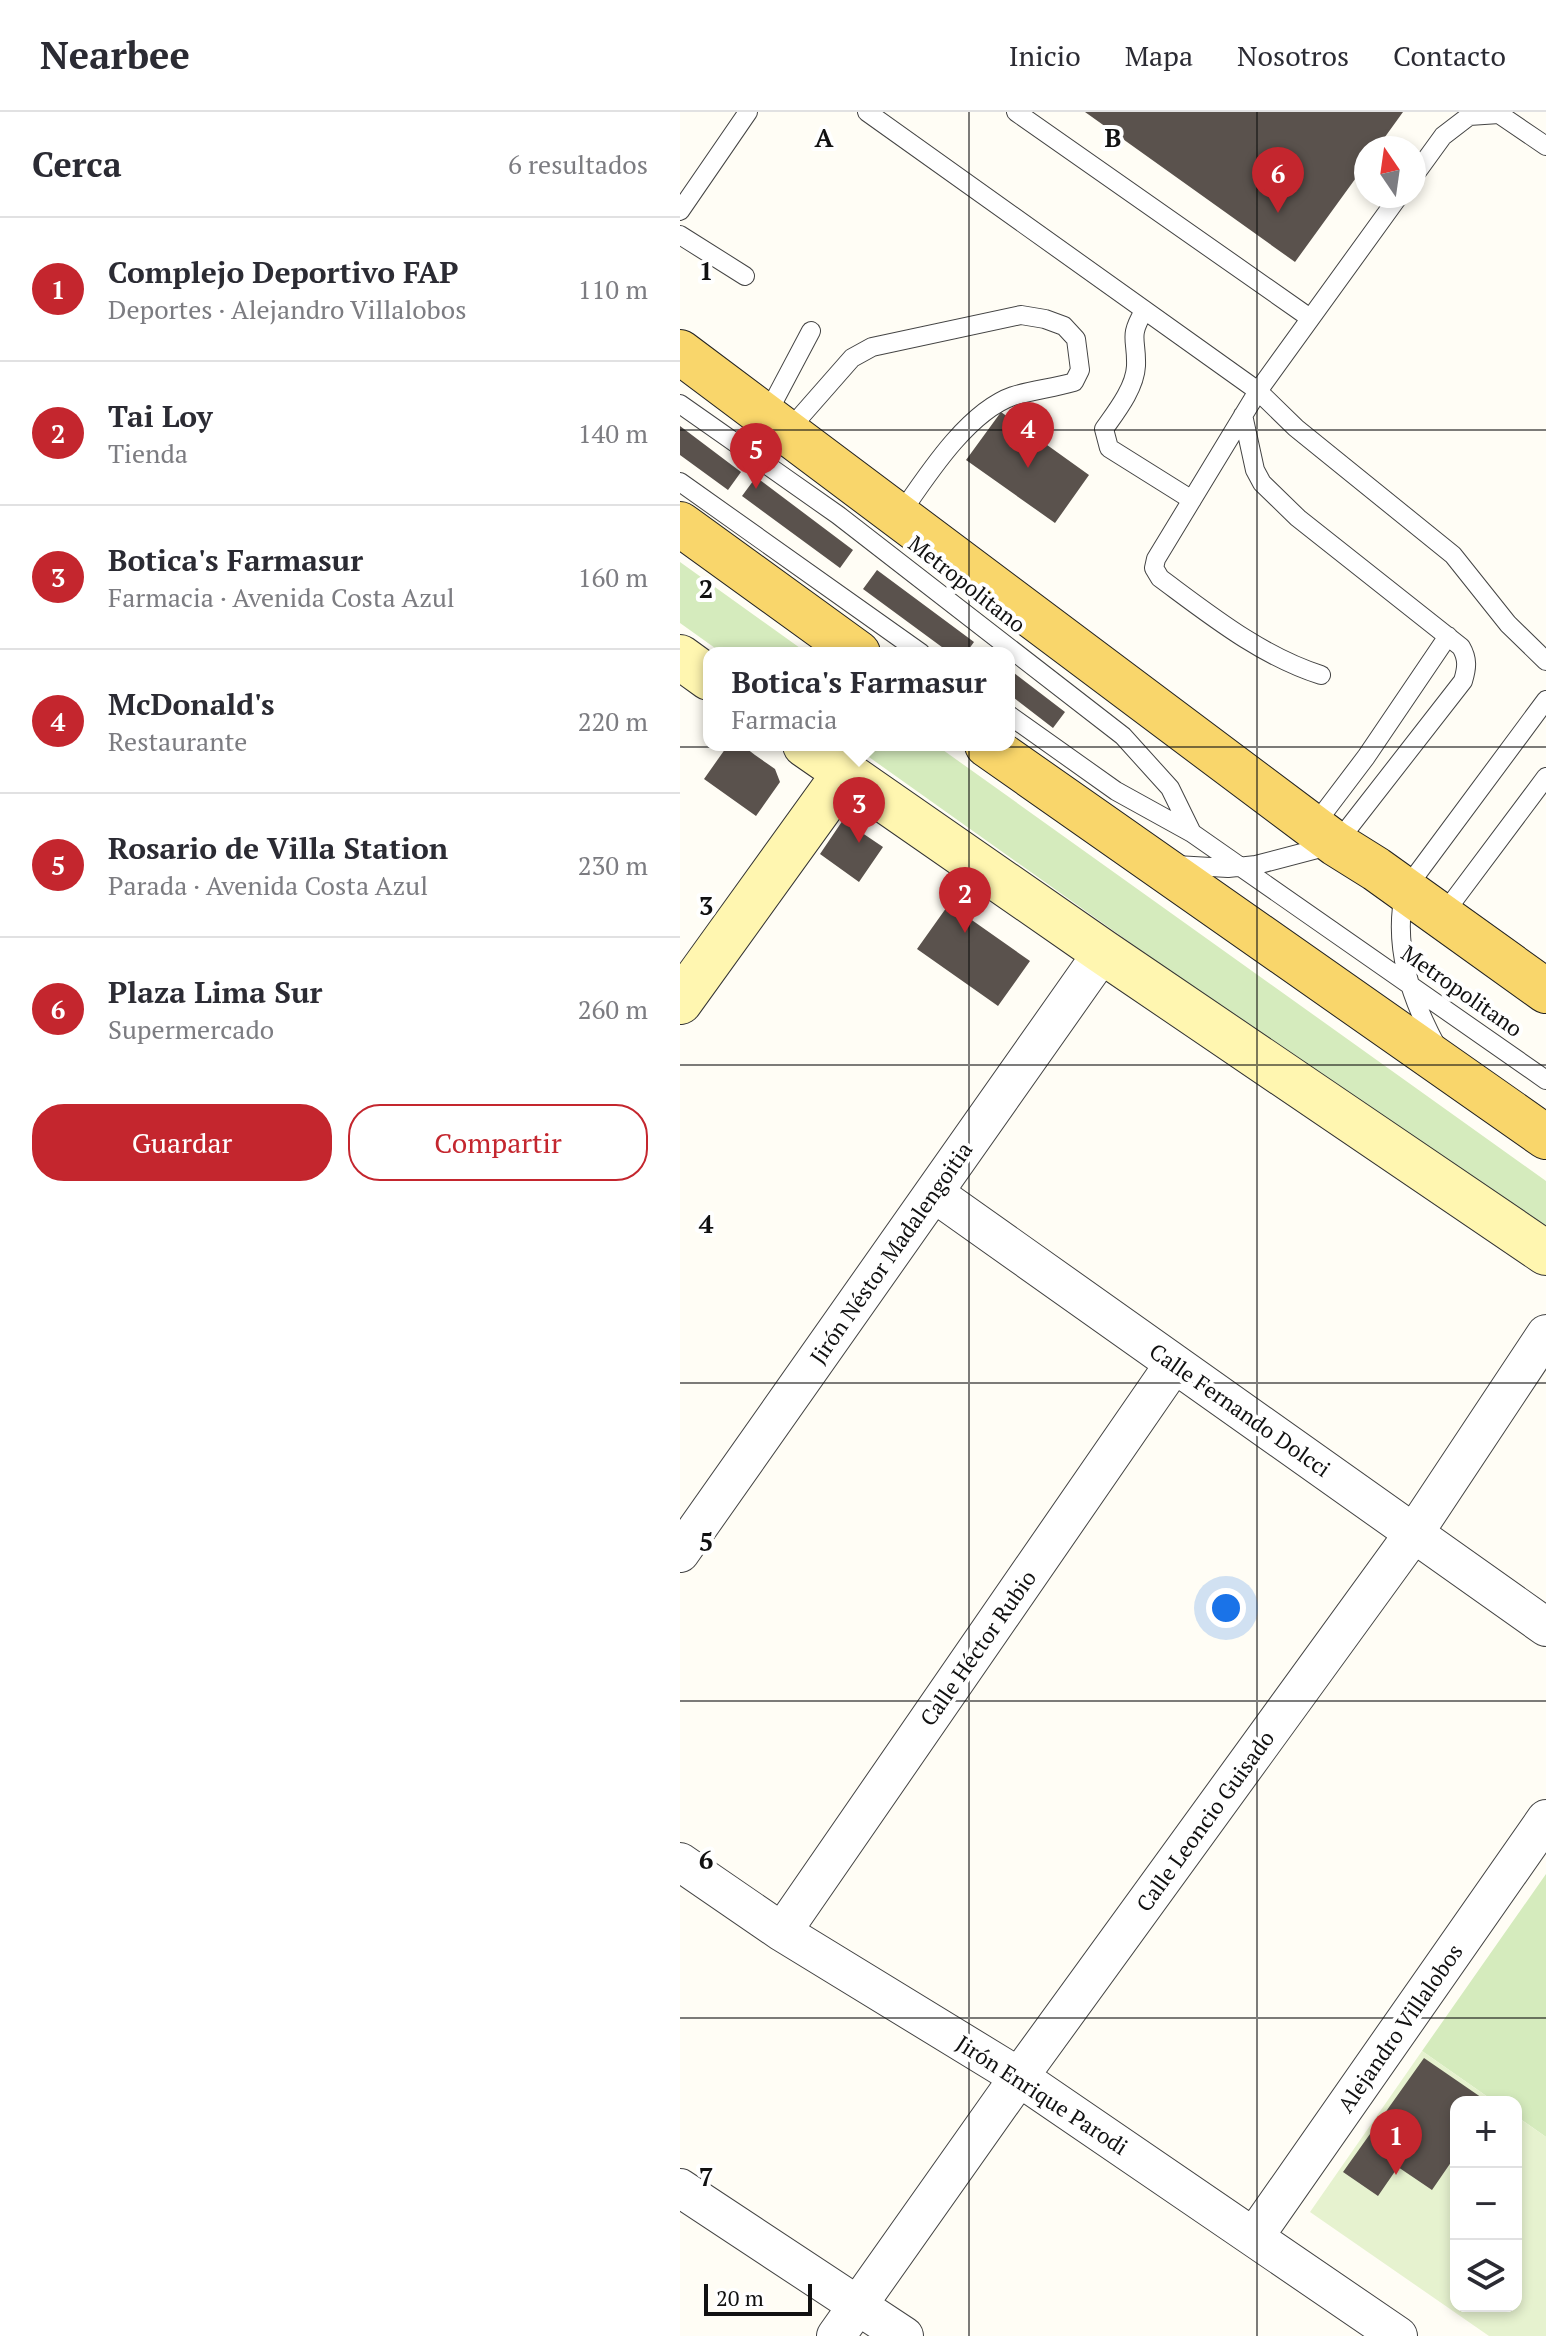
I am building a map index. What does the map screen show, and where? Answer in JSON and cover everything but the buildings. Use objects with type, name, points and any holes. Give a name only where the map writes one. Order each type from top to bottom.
[{"type":"main road","points":[[680,352],[1324,835],[1546,991]]},
{"type":"main road","points":[[680,524],[850,647]]},
{"type":"main road","points":[[680,657],[703,674]]},
{"type":"main road","points":[[814,751],[1546,1253]]},
{"type":"main road","points":[[996,751],[1546,1137]]},
{"type":"main road","points":[[680,1002],[845,773]]},
{"type":"street","name":"Jirón Néstor Madalengoitia","points":[[682,1548],[1103,952]]},
{"type":"street","name":"Calle Fernando Dolcci","points":[[934,1193],[1546,1627]]},
{"type":"street","name":"Calle Leoncio Guisado","points":[[836,2336],[1019,2077],[1414,1533],[1546,1334]]},
{"type":"street","name":"Calle Héctor Rubio","points":[[782,1932],[1174,1364]]},
{"type":"street","name":"Alejandro Villalobos","points":[[1254,2237],[1546,1819]]},
{"type":"street","name":"Jirón Enrique Parodi","points":[[680,1862],[782,1932],[1019,2077],[1398,2336]]},
{"type":"street","points":[[680,2188],[904,2336]]},
{"type":"lane","points":[[680,211],[748,112]]},
{"type":"lane","points":[[867,112],[1258,391],[1296,428],[1453,555],[1508,624],[1546,661]]},
{"type":"lane","points":[[1016,112],[1310,318]]},
{"type":"lane","points":[[1426,159],[1443,136],[1469,116],[1499,114],[1546,146]]},
{"type":"lane","points":[[1321,675],[1278,658],[1221,623],[1160,578],[1154,568],[1156,559],[1258,391],[1390,208]]},
{"type":"lane","points":[[680,235],[745,276]]},
{"type":"lane","points":[[1144,311],[1134,328],[1136,368],[1123,401],[1104,429],[1109,448],[1192,500]]},
{"type":"lane","points":[[777,424],[852,358],[872,347],[1021,315],[1064,326],[1076,339],[1080,370],[1074,382],[1011,397],[980,416],[946,449],[899,516]]},
{"type":"lane","points":[[777,424],[811,331]]},
{"type":"lane","name":"Metropolitano","points":[[680,404],[838,515],[1008,647]]},
{"type":"lane","points":[[1153,862],[1240,867],[1285,859],[1324,835],[1463,681],[1467,670],[1466,655],[1461,647],[1298,518],[1262,483],[1255,470],[1243,415]]},
{"type":"lane","points":[[680,482],[913,647]]},
{"type":"lane","points":[[1324,835],[1366,757],[1448,636]]},
{"type":"lane","name":"Metropolitano","points":[[1015,652],[1123,736],[1170,788],[1192,833]]},
{"type":"lane","points":[[1449,1069],[1424,1022],[1409,983],[1400,938],[1405,890],[1546,700]]},
{"type":"lane","name":"Metropolitano","points":[[1015,719],[1116,791],[1192,833],[1546,1080]]},
{"type":"lane","points":[[1442,916],[1546,777]]},
{"type":"green space","points":[[680,562],[799,647],[714,647],[680,623]]},
{"type":"green space","points":[[860,751],[944,751],[1546,1181],[1546,1238]]},
{"type":"green space","points":[[1546,1874],[1546,2137],[1522,2120],[1522,2096],[1486,2096],[1422,2051]]},
{"type":"green space","points":[[1422,2051],[1486,2096],[1450,2096],[1450,2309],[1310,2212]]},
{"type":"green space","points":[[1522,2120],[1546,2137],[1546,2336],[1489,2336],[1454,2312],[1522,2312]]},
{"type":"place","name":"Plaza Lima Sur","points":[[1278,213]]},
{"type":"place","name":"McDonald's","points":[[1028,468]]},
{"type":"place","name":"Rosario de Villa Station","points":[[756,489]]},
{"type":"place","name":"Botica's Farmasur","points":[[859,843]]},
{"type":"place","name":"Tai Loy","points":[[965,933]]},
{"type":"place","name":"Complejo Deportivo FAP","points":[[1396,2175]]}]
